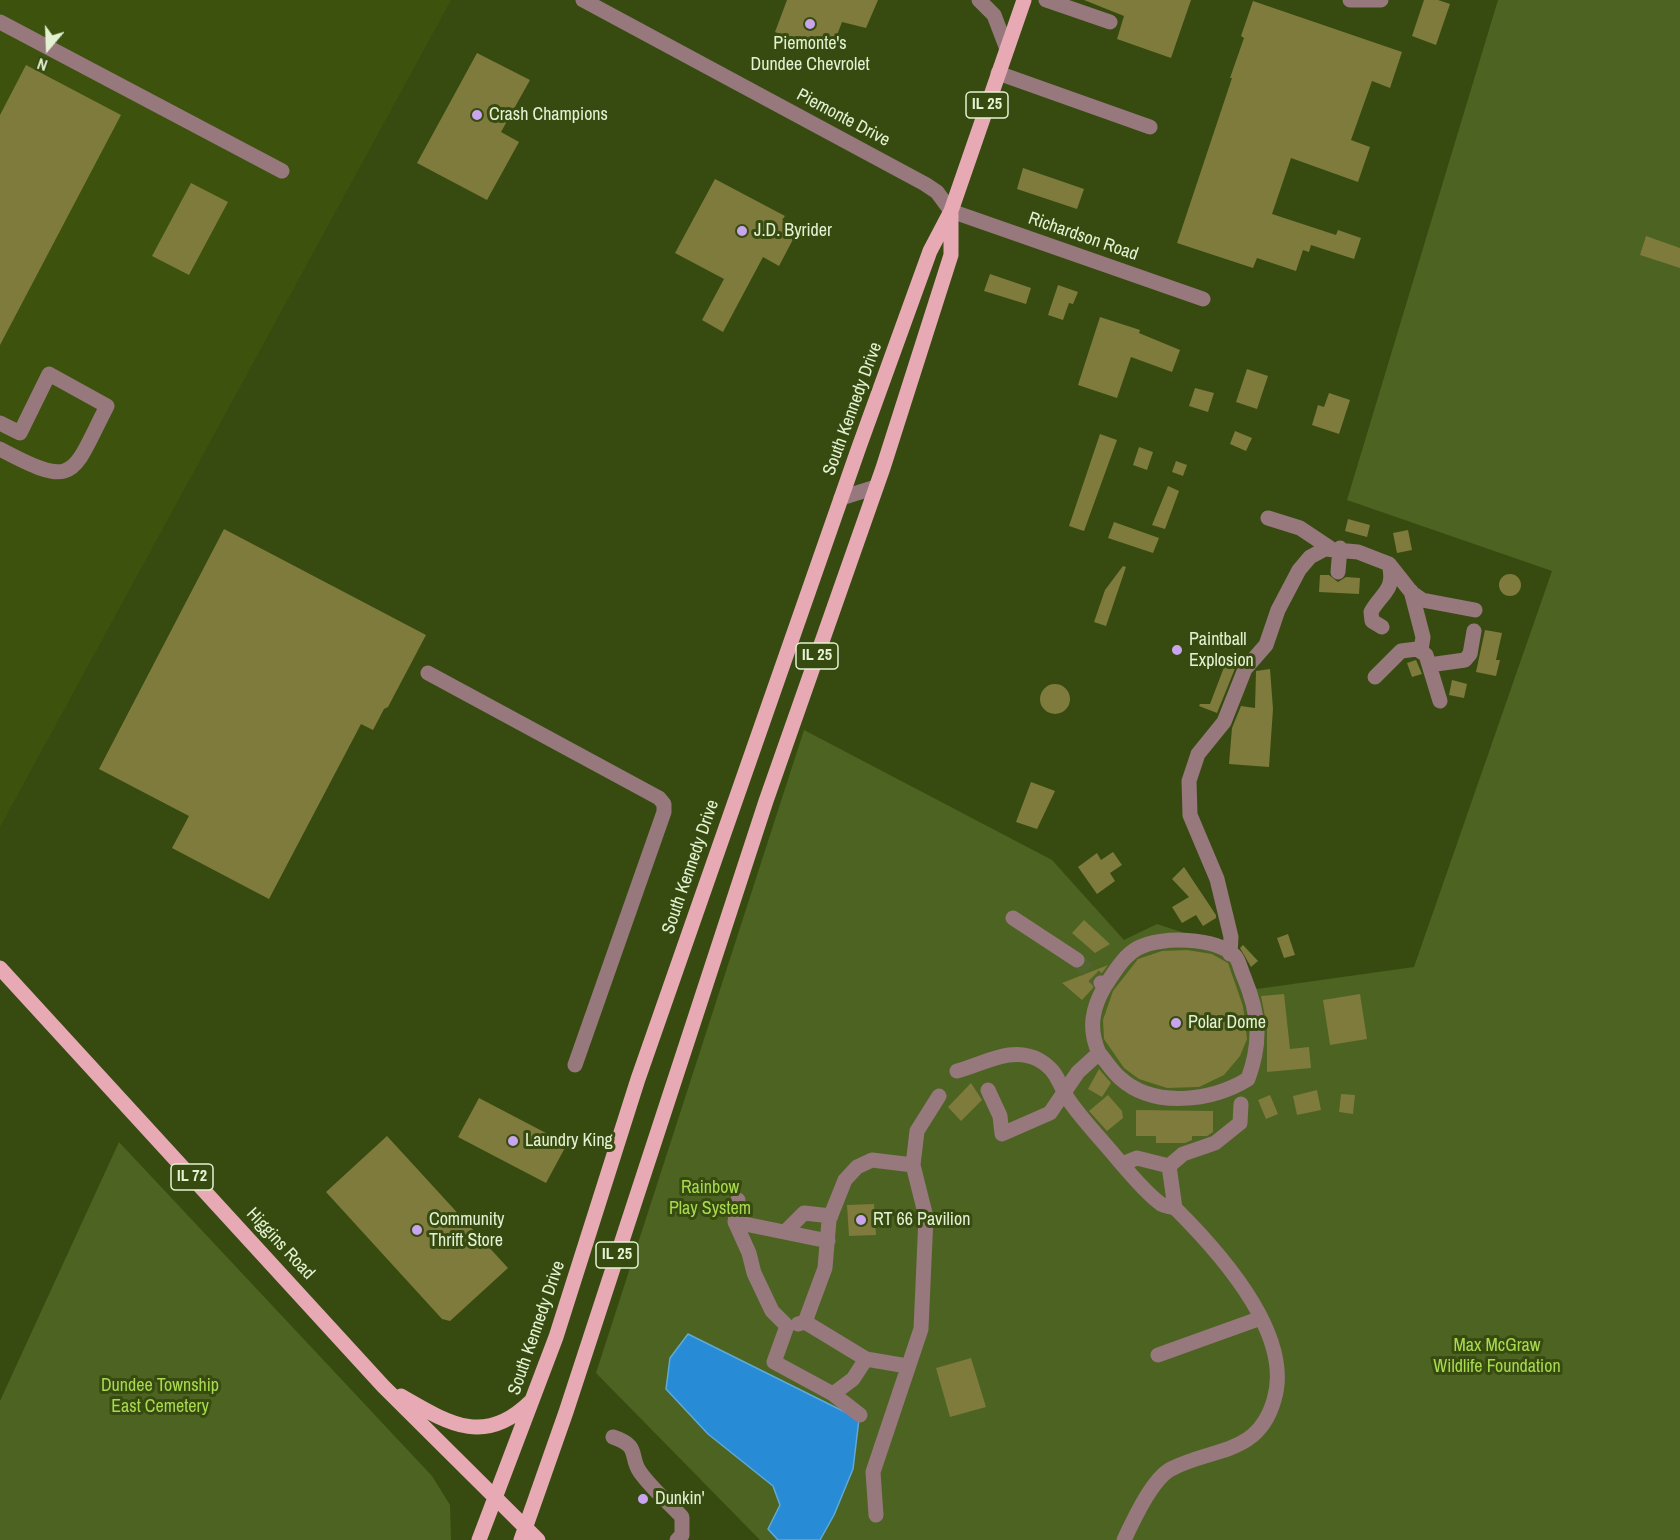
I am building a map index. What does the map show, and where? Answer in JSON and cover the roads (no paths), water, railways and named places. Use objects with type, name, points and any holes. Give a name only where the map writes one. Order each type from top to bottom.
[{"type":"main road","name":"South Kennedy Drive","points":[[479,1540],[534,1398],[638,1079],[841,498],[930,252],[951,211],[1024,0]]},
{"type":"main road","name":"South Kennedy Drive","points":[[523,1533],[763,812],[876,487],[951,255],[951,211]]},
{"type":"main road","name":"Higgins Road","points":[[0,968],[383,1386],[496,1497],[523,1533],[538,1540]]},
{"type":"main road","points":[[383,1386],[447,1422],[468,1429],[487,1427],[516,1415],[534,1398]]},
{"type":"street","name":"Piemonte Drive","points":[[583,0],[925,184],[937,192],[951,211]]},
{"type":"street","points":[[979,0],[994,15],[1007,49]]},
{"type":"street","points":[[1046,0],[1110,22]]},
{"type":"street","points":[[1350,0],[1382,0]]},
{"type":"street","points":[[0,22],[282,171]]},
{"type":"street","points":[[998,73],[1150,127]]},
{"type":"street","name":"Richardson Road","points":[[951,211],[1203,299]]},
{"type":"street","points":[[0,423],[20,433],[49,374],[107,406],[80,459],[69,471],[57,474],[34,468],[0,449]]},
{"type":"street","points":[[841,498],[876,487]]},
{"type":"street","points":[[1268,518],[1300,528],[1335,548],[1373,556],[1389,564],[1411,591],[1426,602],[1475,610]]},
{"type":"street","points":[[1335,548],[1338,572]]},
{"type":"street","points":[[1230,954],[1231,937],[1217,879],[1190,815],[1188,789],[1190,774],[1198,754],[1220,729],[1245,669],[1266,645],[1278,610],[1294,577],[1310,557],[1335,548]]},
{"type":"street","points":[[1382,627],[1372,621],[1371,612],[1383,599],[1389,587],[1389,564]]},
{"type":"street","points":[[1411,591],[1423,637],[1421,650]]},
{"type":"street","points":[[1429,665],[1465,660],[1470,654],[1474,631]]},
{"type":"street","points":[[1375,677],[1401,651],[1412,648],[1421,650],[1426,655],[1440,701]]},
{"type":"street","points":[[428,673],[658,798],[664,804],[664,812],[575,1065]]},
{"type":"street","points":[[1013,918],[1077,960]]},
{"type":"street","points":[[1164,940],[1218,945],[1230,954],[1235,956],[1252,998],[1259,1035],[1248,1079],[1234,1087],[1200,1098],[1171,1098],[1133,1086],[1120,1078],[1099,1053],[1092,1038],[1093,1007],[1103,985],[1121,961],[1137,948],[1164,940]]},
{"type":"street","points":[[957,1071],[1021,1053],[1039,1060],[1057,1074],[1064,1090],[1122,1164],[1162,1205],[1175,1208]]},
{"type":"street","points":[[988,1090],[1000,1116],[1002,1134],[1050,1113],[1078,1072],[1099,1053]]},
{"type":"street","points":[[876,1515],[873,1472],[921,1329],[926,1217],[913,1165],[917,1131],[939,1096]]},
{"type":"street","points":[[1169,1166],[1183,1154],[1215,1143],[1240,1123],[1241,1104]]},
{"type":"street","points":[[1122,1164],[1137,1158],[1169,1166]]},
{"type":"street","points":[[806,1322],[825,1268],[831,1216],[845,1180],[857,1167],[872,1160],[913,1165]]},
{"type":"street","points":[[1125,1540],[1141,1505],[1170,1469],[1232,1449],[1248,1441],[1260,1430],[1274,1401],[1279,1376],[1261,1318],[1224,1262],[1175,1208],[1169,1166]]},
{"type":"street","points":[[738,1200],[735,1222],[749,1253],[754,1273],[772,1311],[788,1326]]},
{"type":"street","points":[[785,1232],[804,1213],[831,1216]]},
{"type":"street","points":[[735,1222],[828,1241]]},
{"type":"street","points":[[1158,1355],[1261,1318]]},
{"type":"street","points":[[788,1326],[806,1322],[866,1359],[907,1366]]},
{"type":"street","points":[[788,1326],[774,1362],[832,1394],[860,1415]]},
{"type":"street","points":[[832,1394],[853,1379],[866,1359]]},
{"type":"street","points":[[613,1437],[622,1440],[635,1454],[638,1470],[682,1516],[682,1535],[677,1540]]},
{"type":"water","points":[[688,1334],[859,1419],[853,1469],[834,1515],[820,1540],[778,1540],[768,1529],[780,1505],[773,1486],[708,1434],[666,1389],[670,1358]]},
{"type":"tunnel","points":[[1077,960],[1101,983]]},
{"type":"place","name":"Piemonte's Dundee Chevrolet","points":[[810,24]]},
{"type":"place","name":"Crash Champions","points":[[477,115]]},
{"type":"place","name":"J.D. Byrider","points":[[742,231]]},
{"type":"place","name":"Paintball Explosion","points":[[1177,650]]},
{"type":"place","name":"Polar Dome","points":[[1176,1023]]},
{"type":"place","name":"Laundry King","points":[[513,1141]]},
{"type":"place","name":"RT 66 Pavilion","points":[[861,1220]]},
{"type":"place","name":"Community Thrift Store","points":[[417,1230]]},
{"type":"place","name":"Dunkin'","points":[[643,1499]]},
{"type":"park label","name":"Rainbow Play System","points":[[710,1198]]},
{"type":"park label","name":"Max McGraw Wildlife Foundation","points":[[1497,1356]]},
{"type":"park label","name":"Dundee Township East Cemetery","points":[[160,1396]]}]
